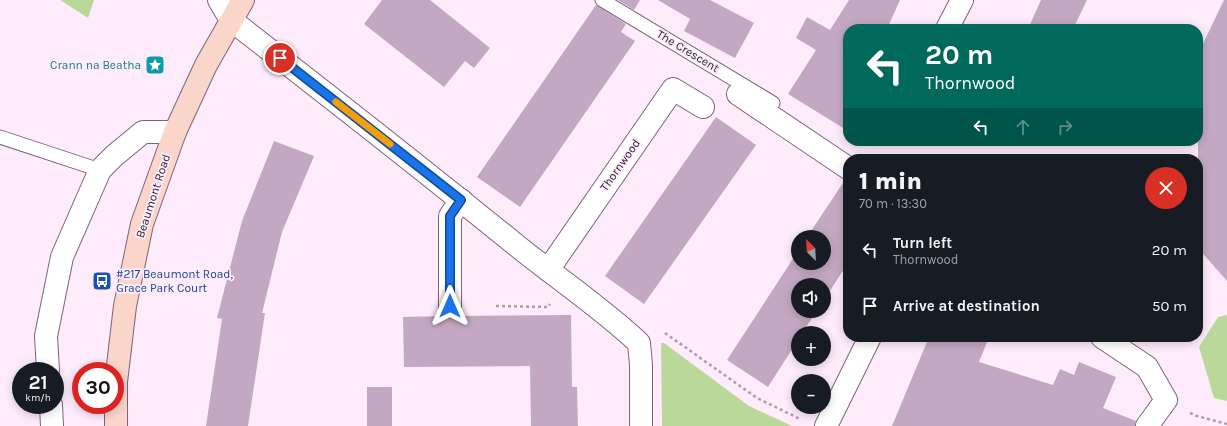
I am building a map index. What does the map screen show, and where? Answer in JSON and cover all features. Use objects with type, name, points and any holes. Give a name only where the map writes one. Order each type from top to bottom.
[{"type":"street","points":[[219,0],[231,20],[548,270],[619,324],[639,344],[641,365],[641,426]]},
{"type":"street","name":"Beaumont Road","points":[[116,426],[116,382],[125,306],[142,224],[175,132],[206,65],[243,0]]},
{"type":"street","points":[[950,24],[962,0]]},
{"type":"street","name":"Thornwood","points":[[548,270],[673,88],[703,107]]},
{"type":"street","points":[[738,94],[843,165]]},
{"type":"street","points":[[47,362],[46,336],[62,257],[100,170],[114,156],[144,132],[175,132]]},
{"type":"street","points":[[450,306],[450,216],[461,200]]},
{"type":"street","points":[[826,426],[868,342]]},
{"type":"street","points":[[1110,342],[1147,367],[1166,400],[1147,426]]},
{"type":"street","points":[[51,414],[52,426]]},
{"type":"lane","name":"The Crescent","points":[[602,0],[774,103]]},
{"type":"lane","points":[[0,137],[100,170]]},
{"type":"path","points":[[496,306],[548,306],[550,302]]},
{"type":"path","points":[[661,331],[757,398],[802,420]]},
{"type":"path","points":[[1166,400],[1197,416],[1227,424]]},
{"type":"green space","points":[[60,0],[94,0],[88,18]]},
{"type":"green space","points":[[1227,315],[1227,401],[1214,398],[1199,347],[1218,317]]},
{"type":"green space","points":[[661,343],[664,343],[749,406],[792,426],[662,426]]},
{"type":"building","points":[[382,0],[430,0],[490,48],[474,68],[465,61],[444,87],[364,24]]},
{"type":"building","points":[[618,0],[640,0],[634,10]]},
{"type":"building","points":[[658,0],[710,0],[754,23],[735,58],[684,31],[690,19]]},
{"type":"building","points":[[849,0],[900,0],[889,24],[843,24],[843,128],[788,94],[816,50],[796,38],[807,17],[830,30]]},
{"type":"building","points":[[1041,0],[1087,0],[1075,24],[1030,24]]},
{"type":"building","points":[[1224,0],[1227,0],[1227,281],[1203,254],[1203,154],[1198,154],[1198,146],[1203,146],[1203,44]]},
{"type":"building","points":[[596,5],[626,24],[621,32],[635,41],[520,207],[477,177]]},
{"type":"building","points":[[716,117],[756,145],[644,304],[605,276]]},
{"type":"building","points":[[274,141],[314,156],[282,232],[262,313],[265,313],[248,426],[206,426],[222,319],[217,318],[242,221]]},
{"type":"building","points":[[843,183],[843,271],[831,289],[831,278],[791,278],[791,318],[812,318],[807,326],[791,326],[791,351],[768,387],[727,360],[791,262],[791,270],[831,270],[831,230],[812,230]]},
{"type":"building","points":[[571,315],[572,387],[577,387],[578,426],[531,426],[530,366],[404,367],[403,317],[443,316],[450,318],[457,316]]},
{"type":"building","points":[[927,342],[987,342],[979,362],[1053,385],[1060,369],[1074,375],[1079,362],[1116,377],[1103,408],[1136,421],[1135,426],[892,426]]},
{"type":"building","points":[[367,387],[392,387],[392,426],[367,426]]},
{"type":"slow traffic","points":[[336,102],[390,144]]},
{"type":"place","name":"Crann na Beatha","points":[[155,65]]},
{"type":"place","name":"#217 Beaumont Road, Grace Park Court","points":[[102,281]]},
{"type":"route","points":[[280,58],[461,200],[450,216],[450,306]]}]
